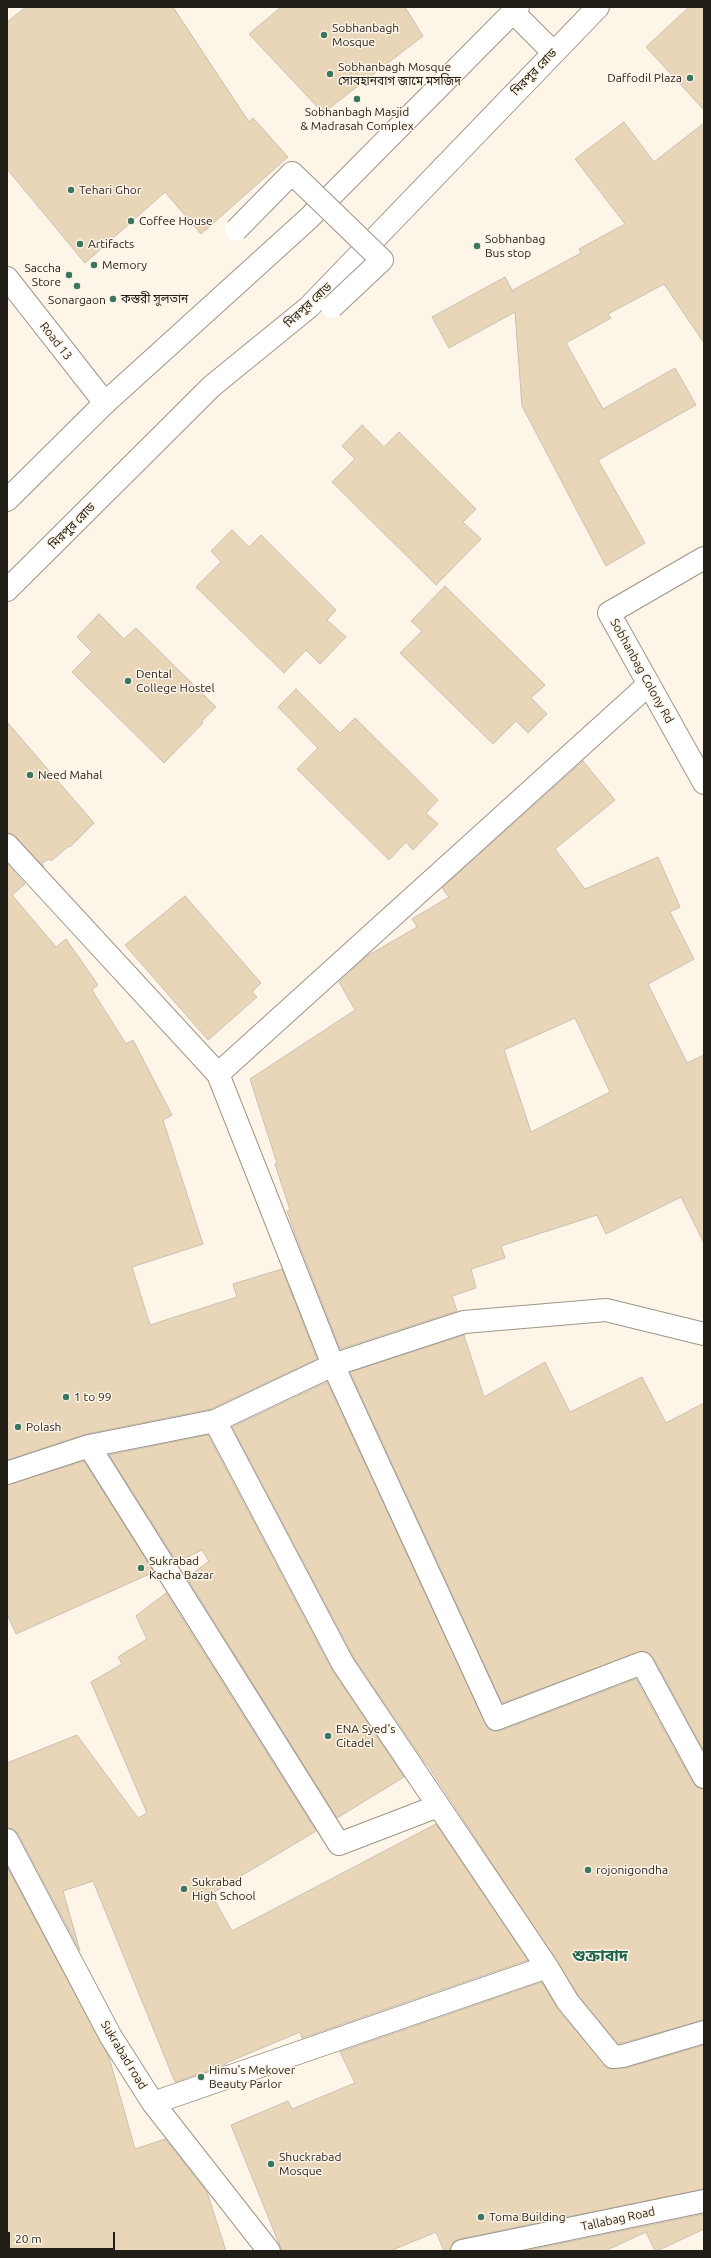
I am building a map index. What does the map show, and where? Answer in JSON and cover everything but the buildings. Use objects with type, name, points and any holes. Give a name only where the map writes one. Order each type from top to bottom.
[{"type":"main road","name":"মিরপুর রোড","points":[[7,590],[212,386],[309,307],[598,7]]},
{"type":"main road","points":[[7,500],[105,403],[310,218],[516,9],[553,52]]},
{"type":"main road","points":[[236,230],[292,173],[382,260],[332,307]]},
{"type":"main road","name":"Road 13","points":[[7,278],[105,403]]},
{"type":"main road","name":"Sobhanbag Colony Rd","points":[[704,558],[610,613],[704,783]]},
{"type":"main road","points":[[218,1074],[649,684]]},
{"type":"main road","points":[[7,845],[218,1074],[333,1364],[496,1719],[642,1663],[704,1777]]},
{"type":"main road","points":[[7,1473],[89,1446],[215,1421],[333,1364],[464,1322],[606,1310],[704,1334]]},
{"type":"main road","points":[[215,1421],[342,1664],[547,1967],[568,2002],[614,2057],[623,2056],[704,2032]]},
{"type":"main road","points":[[89,1446],[339,1844],[438,1806]]},
{"type":"main road","name":"Sukrabad road","points":[[7,1840],[111,2037],[153,2104],[269,2251]]},
{"type":"main road","points":[[153,2104],[547,1967]]},
{"type":"main road","name":"Tallabag Road","points":[[462,2251],[704,2201]]},
{"type":"place","name":"Sobhanbagh Mosque","points":[[324,35]]},
{"type":"place","name":"Sobhanbagh Mosque সোবহানবাগ জামে মসজিদ","points":[[330,74]]},
{"type":"place","name":"Daffodil Plaza","points":[[690,78]]},
{"type":"place","name":"Sobhanbagh Masjid & Madrasah Complex","points":[[357,99]]},
{"type":"place","name":"Tehari Ghor","points":[[71,190]]},
{"type":"place","name":"Coffee House","points":[[131,221]]},
{"type":"place","name":"Artifacts","points":[[80,244]]},
{"type":"place","name":"Sobhanbag Bus stop","points":[[477,246]]},
{"type":"place","name":"Memory","points":[[94,265]]},
{"type":"place","name":"Saccha Store","points":[[69,275]]},
{"type":"place","name":"Sonargaon","points":[[77,286]]},
{"type":"place","name":"কস্তরী সুলতান","points":[[113,299]]},
{"type":"place","name":"Dental College Hostel","points":[[128,681]]},
{"type":"place","name":"Need Mahal","points":[[30,775]]},
{"type":"place","name":"1 to 99","points":[[66,1397]]},
{"type":"place","name":"Polash","points":[[18,1427]]},
{"type":"place","name":"Sukrabad Kacha Bazar","points":[[141,1568]]},
{"type":"place","name":"ENA Syed's Citadel","points":[[328,1736]]},
{"type":"place","name":"rojonigondha","points":[[588,1870]]},
{"type":"place","name":"Sukrabad High School","points":[[184,1889]]},
{"type":"place","name":"Himu's Mekover Beauty Parlor","points":[[201,2077]]},
{"type":"place","name":"Shuckrabad Mosque","points":[[271,2164]]},
{"type":"place","name":"Toma Building","points":[[481,2217]]},
{"type":"district","name":"শুক্রাবাদ","points":[[600,1956]]}]
